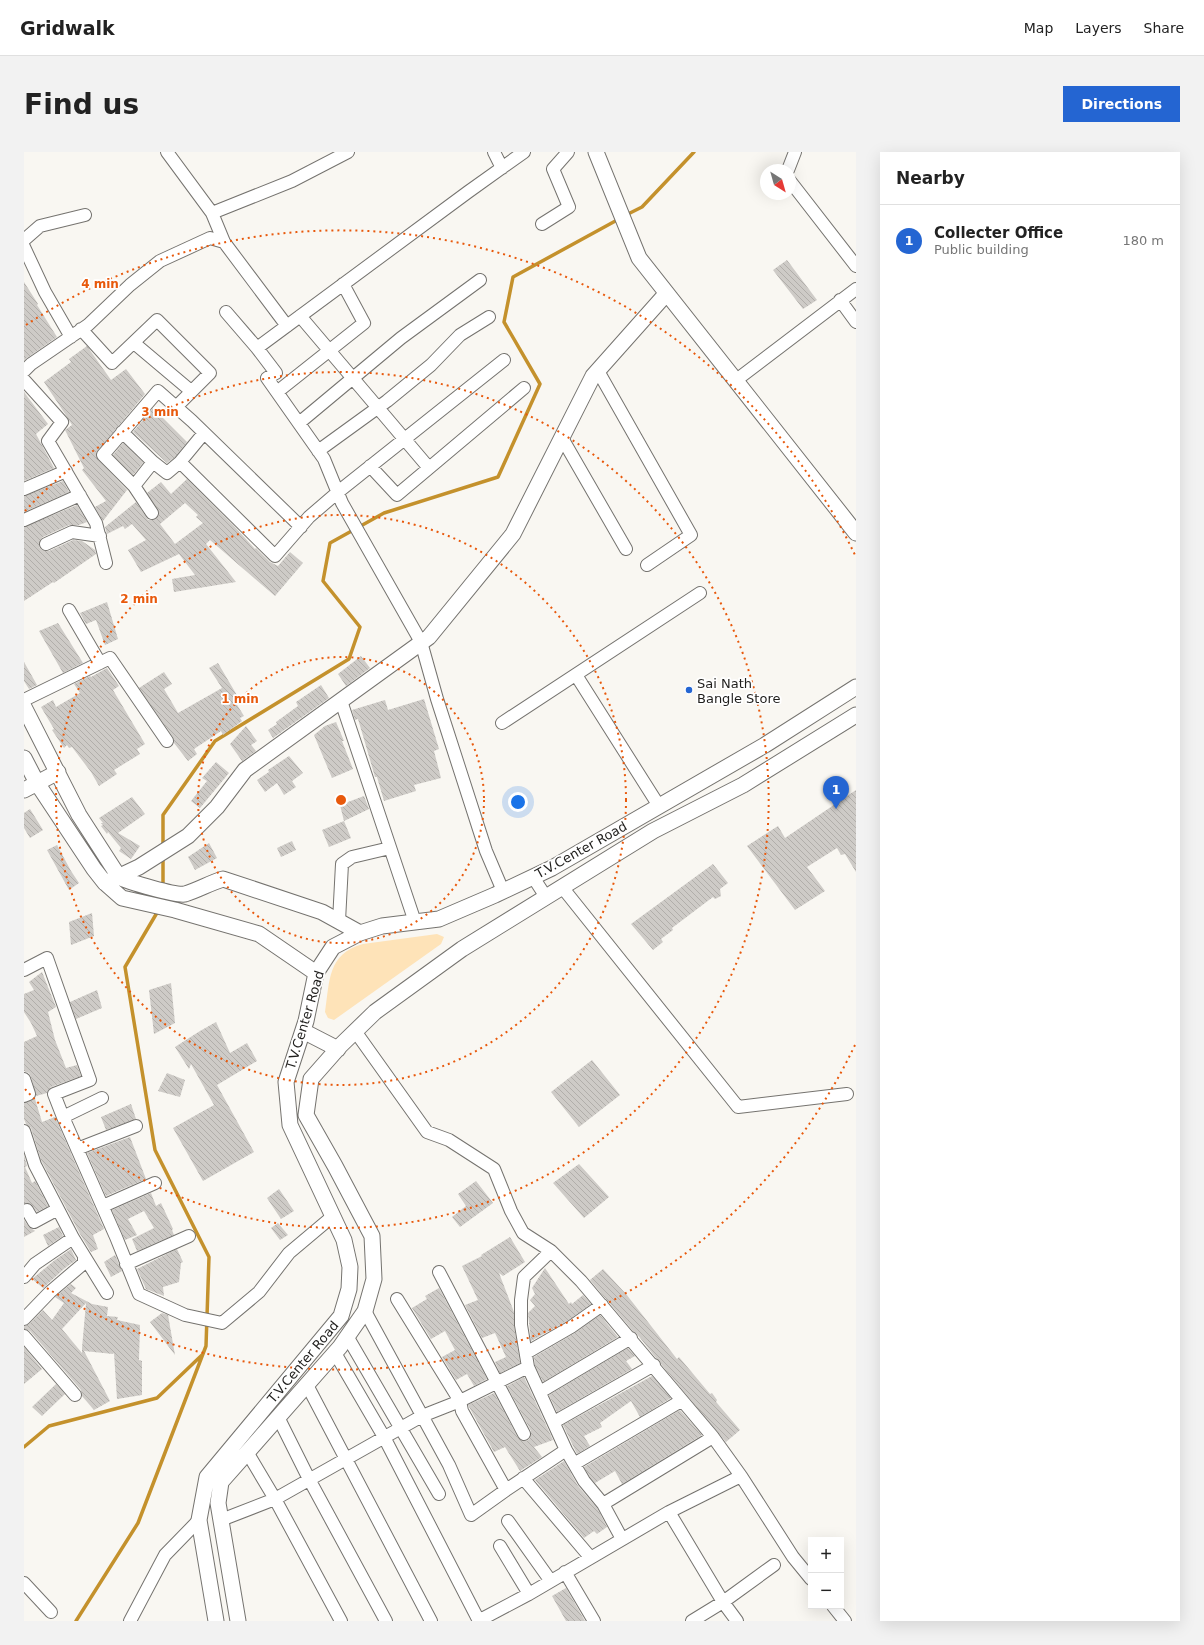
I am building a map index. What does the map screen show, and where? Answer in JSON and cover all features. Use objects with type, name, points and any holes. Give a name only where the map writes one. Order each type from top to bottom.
[{"type":"street","points":[[167,152],[212,213],[224,242],[287,326]]},
{"type":"street","points":[[212,213],[292,181],[348,152]]},
{"type":"street","points":[[494,152],[502,168]]},
{"type":"street","points":[[257,348],[524,152]]},
{"type":"street","points":[[542,224],[569,207],[552,170],[568,152]]},
{"type":"street","points":[[596,152],[638,258],[856,533]]},
{"type":"street","points":[[790,164],[795,152]]},
{"type":"street","points":[[796,189],[856,266]]},
{"type":"street","points":[[24,240],[40,226],[85,215]]},
{"type":"street","points":[[24,372],[31,364],[82,330],[130,285],[160,260],[210,238],[224,242]]},
{"type":"street","points":[[24,247],[45,292],[70,337]]},
{"type":"street","points":[[299,423],[401,338],[480,280]]},
{"type":"street","points":[[277,392],[364,323],[343,284]]},
{"type":"street","points":[[735,381],[856,288]]},
{"type":"street","points":[[117,881],[188,836],[217,806],[245,770],[428,637],[513,534],[593,376],[666,294]]},
{"type":"street","points":[[840,300],[856,322]]},
{"type":"street","points":[[226,312],[276,373],[267,378],[324,459],[342,503],[421,642],[486,851],[503,891]]},
{"type":"street","points":[[300,316],[429,468]]},
{"type":"street","points":[[318,451],[378,408],[431,365],[460,335],[489,317]]},
{"type":"street","points":[[82,330],[112,363],[157,320],[210,373],[176,407]]},
{"type":"street","points":[[134,343],[191,391]]},
{"type":"street","points":[[180,462],[274,556],[301,527],[338,492],[504,360]]},
{"type":"street","points":[[598,371],[691,535],[647,564]]},
{"type":"street","points":[[24,380],[62,422],[48,441],[96,523],[106,563]]},
{"type":"street","points":[[370,466],[397,495],[524,388]]},
{"type":"street","points":[[152,513],[134,486],[103,455],[158,391],[204,433],[301,527]]},
{"type":"street","points":[[122,432],[152,462],[166,473],[180,462],[204,433]]},
{"type":"street","points":[[562,438],[626,549]]},
{"type":"street","points":[[134,486],[152,462]]},
{"type":"street","points":[[24,489],[66,471]]},
{"type":"street","points":[[24,520],[80,495]]},
{"type":"street","points":[[46,544],[72,532],[100,536]]},
{"type":"street","points":[[502,723],[700,593]]},
{"type":"street","points":[[69,610],[100,662]]},
{"type":"street","points":[[24,700],[110,658],[167,741]]},
{"type":"street","points":[[576,675],[659,806]]},
{"type":"street","name":"T.V.Center Road","points":[[216,1621],[199,1520],[207,1477],[341,1316],[349,1289],[350,1267],[344,1240],[290,1125],[286,1082],[303,1031],[314,989],[316,974],[333,947],[360,933],[382,926],[439,919],[552,868],[765,745],[856,687]]},
{"type":"street","points":[[341,701],[415,922]]},
{"type":"street","points":[[24,707],[79,815],[117,881],[122,898],[175,910],[259,934],[316,974]]},
{"type":"street","name":"T.V.Center Road","points":[[238,1621],[218,1503],[221,1482],[341,1345],[365,1311],[374,1279],[372,1236],[335,1166],[306,1116],[311,1078],[375,1012],[462,949],[653,831],[743,785],[856,715]]},
{"type":"street","points":[[24,758],[31,787],[117,881],[183,894],[223,879],[322,912],[360,933]]},
{"type":"street","points":[[31,787],[58,772]]},
{"type":"street","points":[[699,783],[709,802]]},
{"type":"street","points":[[339,922],[342,864],[352,856],[390,848]]},
{"type":"street","points":[[533,877],[546,897]]},
{"type":"street","points":[[562,887],[738,1107],[847,1094]]},
{"type":"street","points":[[24,970],[47,958],[90,1080],[54,1094],[139,1294],[185,1315],[222,1323],[259,1292],[289,1253],[333,1216]]},
{"type":"street","points":[[303,1031],[338,1049]]},
{"type":"street","points":[[355,1031],[427,1132],[450,1140],[494,1169],[511,1211],[523,1234],[551,1251],[581,1281],[654,1365],[713,1437],[742,1476],[793,1557],[808,1575]]},
{"type":"street","points":[[24,1079],[29,1094],[24,1096]]},
{"type":"street","points":[[63,1117],[102,1098]]},
{"type":"street","points":[[77,1149],[136,1126]]},
{"type":"street","points":[[25,1138],[35,1165],[73,1238],[107,1293]]},
{"type":"street","points":[[102,1206],[155,1183]]},
{"type":"street","points":[[24,1211],[27,1210],[34,1222],[58,1209]]},
{"type":"street","points":[[126,1264],[189,1236]]},
{"type":"street","points":[[24,1278],[35,1264],[73,1238]]},
{"type":"street","points":[[551,1251],[524,1277],[520,1300],[521,1325],[528,1368],[566,1450],[584,1481],[603,1504],[622,1539]]},
{"type":"street","points":[[24,1320],[50,1292],[84,1263],[84,1256]]},
{"type":"street","points":[[439,1272],[524,1434]]},
{"type":"street","points":[[397,1299],[460,1401],[462,1411],[506,1490]]},
{"type":"street","points":[[526,1353],[571,1327],[602,1305]]},
{"type":"street","points":[[365,1311],[449,1465],[471,1515],[566,1450]]},
{"type":"street","points":[[326,1334],[341,1345],[400,1428],[439,1494]]},
{"type":"street","points":[[24,1336],[75,1395]]},
{"type":"street","points":[[540,1392],[631,1338]]},
{"type":"street","points":[[341,1345],[384,1437],[478,1621],[528,1594],[669,1512],[742,1476]]},
{"type":"street","points":[[554,1422],[654,1365]]},
{"type":"street","points":[[221,1520],[275,1499],[422,1416],[460,1401],[496,1382],[528,1368]]},
{"type":"street","points":[[307,1385],[430,1621]]},
{"type":"street","points":[[574,1464],[682,1401]]},
{"type":"street","points":[[278,1417],[309,1479],[386,1621]]},
{"type":"street","points":[[603,1504],[713,1437]]},
{"type":"street","points":[[247,1452],[275,1499],[341,1621]]},
{"type":"street","points":[[523,1478],[590,1557]]},
{"type":"street","points":[[669,1512],[723,1602],[737,1621]]},
{"type":"street","points":[[130,1621],[165,1555],[199,1520]]},
{"type":"street","points":[[508,1521],[550,1580]]},
{"type":"street","points":[[500,1546],[528,1594]]},
{"type":"street","points":[[692,1621],[723,1602],[774,1565]]},
{"type":"street","points":[[564,1572],[594,1621]]},
{"type":"street","points":[[24,1583],[51,1612]]},
{"type":"street","points":[[835,1609],[845,1621]]},
{"type":"shaded area","points":[[437,934],[444,937],[441,944],[334,1020],[328,1018],[325,1012],[332,970],[336,962],[343,954],[363,944]]},
{"type":"building","points":[[787,260],[817,300],[803,309],[773,270]]},
{"type":"building","points":[[24,282],[57,337],[24,360]]},
{"type":"building","points":[[87,346],[111,380],[126,369],[145,394],[96,453],[98,460],[127,490],[103,521],[95,507],[106,501],[82,470],[84,468],[65,430],[72,425],[44,382],[71,362],[69,359]]},
{"type":"building","points":[[24,392],[48,424],[36,434],[54,468],[24,481]]},
{"type":"building","points":[[153,408],[187,442],[175,457],[167,463],[133,432]]},
{"type":"building","points":[[123,443],[143,463],[133,475],[113,455]]},
{"type":"building","points":[[187,479],[255,549],[256,548],[270,562],[278,566],[290,552],[303,563],[275,596],[210,540],[206,544],[236,582],[174,592],[172,579],[195,575],[179,554],[141,572],[128,550],[146,540],[132,524],[125,529],[123,526],[107,534],[105,527],[136,502],[148,520],[156,519],[159,513],[158,509],[147,493],[161,482],[171,494]],"holes":[[[185,503],[198,515],[196,517],[203,523],[175,544],[160,524]]]},
{"type":"building","points":[[63,481],[69,492],[24,512],[24,496]]},
{"type":"building","points":[[77,505],[87,522],[79,525],[69,525],[43,537],[40,540],[39,547],[42,550],[49,551],[73,540],[82,541],[95,550],[96,554],[54,583],[53,582],[24,601],[24,527]]},
{"type":"building","points":[[107,602],[118,639],[105,645],[96,620],[86,624],[80,613]]},
{"type":"building","points":[[58,623],[83,663],[63,673],[39,631]]},
{"type":"building","points":[[361,656],[370,668],[346,686],[338,674]]},
{"type":"building","points":[[24,662],[37,685],[29,689],[24,681]]},
{"type":"building","points":[[218,663],[238,697],[234,700],[244,716],[240,718],[242,721],[223,735],[221,731],[194,749],[197,754],[188,761],[174,743],[173,737],[139,688],[164,672],[172,684],[164,689],[178,713],[222,688],[209,668]]},
{"type":"building","points":[[107,668],[119,686],[113,690],[145,744],[137,749],[140,754],[114,770],[117,774],[99,786],[91,772],[72,747],[69,748],[67,745],[64,748],[52,730],[54,729],[41,707],[53,700],[56,707],[80,693],[74,684]]},
{"type":"building","points":[[321,685],[329,698],[273,738],[268,730],[277,724],[276,722],[298,706],[296,702]]},
{"type":"building","points":[[424,699],[439,749],[434,751],[441,778],[414,785],[416,791],[384,801],[377,777],[375,777],[358,719],[355,720],[352,710],[385,700],[388,710]]},
{"type":"building","points":[[336,722],[353,769],[332,778],[314,735],[325,726]]},
{"type":"building","points":[[246,726],[257,741],[251,745],[256,751],[242,761],[230,744]]},
{"type":"building","points":[[289,756],[303,773],[292,781],[296,787],[284,795],[277,783],[265,792],[257,780],[269,772],[268,770]]},
{"type":"building","points":[[216,762],[229,773],[200,808],[191,801],[207,781],[202,778]]},
{"type":"building","points":[[856,790],[856,872],[845,854],[841,855],[837,848],[807,867],[825,891],[795,910],[747,846],[778,826],[785,838]]},
{"type":"building","points":[[364,796],[369,809],[344,821],[340,805]]},
{"type":"building","points":[[132,797],[145,814],[118,833],[140,846],[131,859],[119,851],[121,848],[101,826],[103,825],[101,823],[103,823],[99,818]]},
{"type":"building","points":[[30,809],[43,830],[30,838],[24,828],[24,813]]},
{"type":"building","points":[[344,821],[351,838],[329,847],[322,830]]},
{"type":"building","points":[[292,841],[296,850],[281,857],[277,848]]},
{"type":"building","points":[[209,843],[217,858],[195,870],[188,857]]},
{"type":"building","points":[[57,845],[79,883],[69,890],[47,850]]},
{"type":"building","points":[[713,864],[728,883],[720,889],[721,896],[715,899],[713,897],[672,928],[673,930],[661,939],[663,942],[653,950],[631,924]]},
{"type":"building","points":[[92,913],[94,936],[71,945],[69,922]]},
{"type":"building","points":[[42,972],[56,1007],[48,1012],[55,1040],[66,1068],[77,1065],[81,1076],[51,1087],[47,1093],[36,1096],[31,1077],[29,1073],[24,1071],[24,1042],[37,1036],[24,1012],[24,994],[34,990],[29,982]]},
{"type":"building","points":[[171,983],[175,1023],[154,1034],[149,990]]},
{"type":"building","points":[[97,990],[102,1008],[76,1019],[70,1002]]},
{"type":"building","points":[[216,1022],[230,1053],[247,1043],[257,1061],[217,1085],[254,1152],[203,1181],[173,1128],[214,1105],[191,1064],[189,1069],[175,1047]]},
{"type":"building","points":[[592,1060],[620,1095],[579,1127],[551,1092]]},
{"type":"building","points":[[167,1073],[185,1080],[180,1097],[158,1091]]},
{"type":"building","points":[[35,1099],[42,1122],[55,1117],[104,1229],[93,1235],[98,1249],[91,1252],[41,1160],[31,1128],[26,1124],[24,1119],[24,1103]]},
{"type":"building","points":[[131,1104],[136,1119],[106,1130],[101,1117]]},
{"type":"building","points":[[130,1137],[146,1179],[106,1196],[87,1153]]},
{"type":"building","points":[[24,1155],[27,1166],[25,1167],[32,1183],[35,1181],[48,1206],[37,1212],[31,1204],[24,1203]]},
{"type":"building","points":[[579,1164],[609,1197],[584,1218],[553,1183]]},
{"type":"building","points":[[476,1181],[493,1203],[460,1227],[452,1217],[466,1206],[458,1194]]},
{"type":"building","points":[[279,1189],[294,1211],[281,1219],[267,1198]]},
{"type":"building","points":[[151,1193],[156,1206],[161,1203],[173,1229],[174,1235],[137,1251],[132,1239],[154,1228],[144,1211],[128,1219],[137,1235],[125,1240],[112,1210]]},
{"type":"building","points":[[24,1220],[28,1226],[35,1231],[24,1237]]},
{"type":"building","points":[[278,1223],[288,1235],[280,1240],[271,1228]]},
{"type":"building","points":[[59,1227],[63,1236],[48,1246],[43,1235]]},
{"type":"building","points":[[510,1237],[525,1262],[503,1276],[499,1273],[514,1312],[514,1326],[520,1363],[500,1373],[495,1362],[506,1357],[495,1333],[482,1338],[465,1305],[478,1300],[462,1266],[482,1256],[481,1255]]},
{"type":"building","points":[[71,1249],[76,1260],[43,1288],[32,1279],[55,1260]]},
{"type":"building","points":[[177,1249],[183,1262],[181,1263],[179,1282],[163,1287],[164,1296],[146,1289],[137,1269]]},
{"type":"building","points":[[115,1255],[122,1271],[111,1277],[104,1262]]},
{"type":"building","points":[[545,1268],[569,1304],[571,1302],[572,1304],[583,1295],[591,1304],[567,1321],[531,1341],[528,1313],[535,1306],[530,1300],[535,1294],[532,1288]]},
{"type":"building","points":[[603,1269],[626,1294],[677,1359],[679,1357],[710,1394],[712,1393],[717,1400],[716,1402],[740,1430],[726,1442],[660,1361],[590,1280]]},
{"type":"building","points":[[71,1284],[76,1288],[71,1293],[92,1304],[108,1307],[107,1316],[118,1317],[117,1320],[140,1325],[139,1360],[142,1361],[142,1395],[117,1399],[114,1353],[84,1351],[110,1401],[94,1410],[82,1396],[81,1390],[30,1331],[24,1329],[24,1326],[29,1324],[43,1310],[52,1320],[64,1303],[55,1297]],"holes":[[[86,1303],[82,1353],[62,1329]]]},
{"type":"building","points":[[439,1288],[487,1379],[474,1386],[467,1374],[456,1380],[442,1357],[455,1350],[445,1331],[431,1339],[412,1308],[427,1299],[425,1296]]},
{"type":"building","points":[[162,1313],[168,1315],[175,1355],[150,1322]]},
{"type":"building","points":[[600,1315],[618,1337],[543,1382],[535,1365],[534,1357],[575,1333]]},
{"type":"building","points":[[24,1347],[42,1369],[24,1384]]},
{"type":"building","points":[[628,1348],[635,1356],[626,1361],[632,1369],[557,1412],[549,1395]]},
{"type":"building","points":[[652,1376],[671,1398],[640,1417],[631,1401],[600,1423],[602,1427],[584,1436],[590,1446],[577,1454],[563,1425]]},
{"type":"building","points":[[524,1377],[553,1440],[534,1447],[542,1457],[520,1471],[505,1447],[494,1452],[468,1405],[494,1393],[518,1438],[523,1441],[527,1441],[530,1438],[531,1431],[507,1386]]},
{"type":"building","points":[[56,1384],[65,1394],[42,1416],[32,1407]]},
{"type":"building","points":[[680,1410],[702,1435],[622,1484],[615,1471],[595,1483],[590,1477],[584,1467]]},
{"type":"building","points":[[564,1461],[578,1486],[597,1508],[607,1527],[597,1534],[594,1531],[584,1538],[535,1480]]},
{"type":"building","points":[[566,1588],[585,1621],[566,1621],[552,1596]]},
{"type":"waterway","points":[[626,215],[642,207],[694,152]]},
{"type":"waterway","points":[[163,848],[163,815],[215,741],[349,659],[360,627],[323,581],[330,543],[384,513],[498,477],[540,384],[504,322],[513,277],[619,219]]},
{"type":"waterway","points":[[163,856],[163,888]]},
{"type":"waterway","points":[[76,1621],[138,1523],[206,1346],[209,1257],[155,1150],[125,967],[158,911]]},
{"type":"waterway","points":[[24,1447],[49,1426],[157,1398],[202,1355]]},
{"type":"place","name":"Sai Nath Bangle Store","points":[[689,690]]},
{"type":"place","name":"Collecter Office","points":[[836,809]]}]
